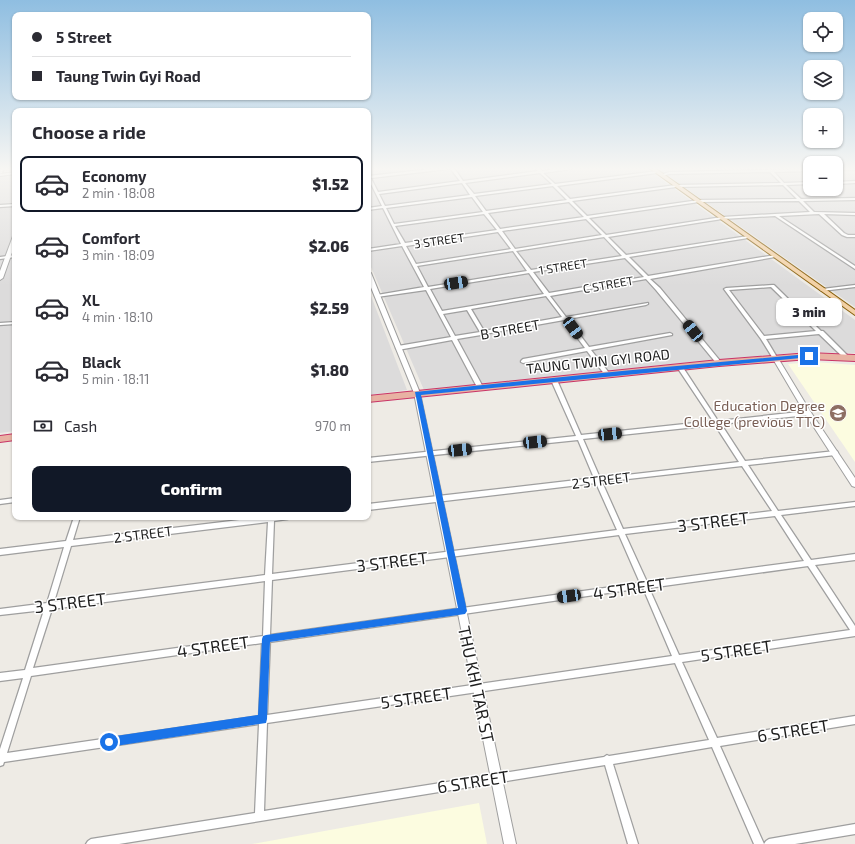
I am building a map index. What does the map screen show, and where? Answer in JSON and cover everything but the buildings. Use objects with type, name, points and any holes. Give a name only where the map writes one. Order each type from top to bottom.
[{"type":"highway","name":"TAUNG TWIN GYI ROAD","points":[[371,399],[719,363],[809,356],[855,358]]},
{"type":"highway","points":[[0,439],[12,437]]},
{"type":"main road","points":[[708,207],[855,313]]},
{"type":"street","points":[[384,207],[480,387]]},
{"type":"street","points":[[481,207],[607,374]]},
{"type":"street","points":[[393,225],[525,207]]},
{"type":"street","points":[[575,207],[658,289],[719,363]]},
{"type":"street","name":"3 STREET","points":[[371,250],[657,207]]},
{"type":"street","points":[[808,207],[813,213]]},
{"type":"street","points":[[415,265],[722,218],[813,213],[855,214]]},
{"type":"street","points":[[820,213],[843,234],[847,236],[855,236]]},
{"type":"street","points":[[777,216],[855,268]]},
{"type":"street","name":"1 STREET","points":[[377,296],[748,237]]},
{"type":"street","points":[[0,278],[12,246]]},
{"type":"street","points":[[0,258],[12,256]]},
{"type":"street","name":"C STREET","points":[[440,313],[776,256]]},
{"type":"street","name":"THU KHI TAR ST","points":[[371,281],[418,393],[510,844]]},
{"type":"street","points":[[846,357],[772,286],[726,289],[763,338],[808,413],[855,484]]},
{"type":"street","points":[[822,290],[855,286]]},
{"type":"street","name":"B STREET","points":[[398,348],[646,304]]},
{"type":"street","points":[[468,308],[483,334]]},
{"type":"street","points":[[0,324],[12,323]]},
{"type":"street","points":[[763,338],[821,332]]},
{"type":"street","points":[[523,361],[587,348],[670,334]]},
{"type":"street","points":[[680,367],[855,632]]},
{"type":"street","points":[[554,380],[759,844]]},
{"type":"street","points":[[371,460],[808,413]]},
{"type":"street","name":"2 STREET","points":[[371,507],[835,453]]},
{"type":"street","points":[[0,502],[12,500]]},
{"type":"street","name":"3 STREET","points":[[0,612],[622,532],[855,504]]},
{"type":"street","points":[[0,760],[76,520]]},
{"type":"street","name":"2 STREET","points":[[0,552],[255,520]]},
{"type":"street","points":[[259,817],[271,520]]},
{"type":"street","name":"4 STREET","points":[[0,677],[645,585],[855,557]]},
{"type":"street","name":"5 STREET","points":[[0,760],[262,719],[855,632]]},
{"type":"street","name":"6 STREET","points":[[91,844],[607,759],[855,720]]},
{"type":"street","points":[[607,759],[633,844]]},
{"type":"street","points":[[769,844],[855,828]]},
{"type":"shaded area","points":[[0,207],[12,207],[12,431],[0,433]]},
{"type":"shaded area","points":[[371,207],[700,207],[855,320],[855,353],[805,352],[682,363],[424,390],[371,267]]},
{"type":"shaded area","points":[[713,207],[855,207],[855,307]]},
{"type":"shaded area","points":[[371,296],[407,390],[371,395]]},
{"type":"shaded area","name":"Education Degree College (previous TTC)","points":[[814,362],[855,365],[855,462],[788,364]]},
{"type":"shaded area","points":[[479,803],[487,844],[252,844]]},
{"type":"place","name":"Education Degree College (previous TTC)","points":[[838,413]]},
{"type":"route","points":[[109,742],[262,719],[266,639],[462,611],[418,393],[719,363],[809,356]]}]
